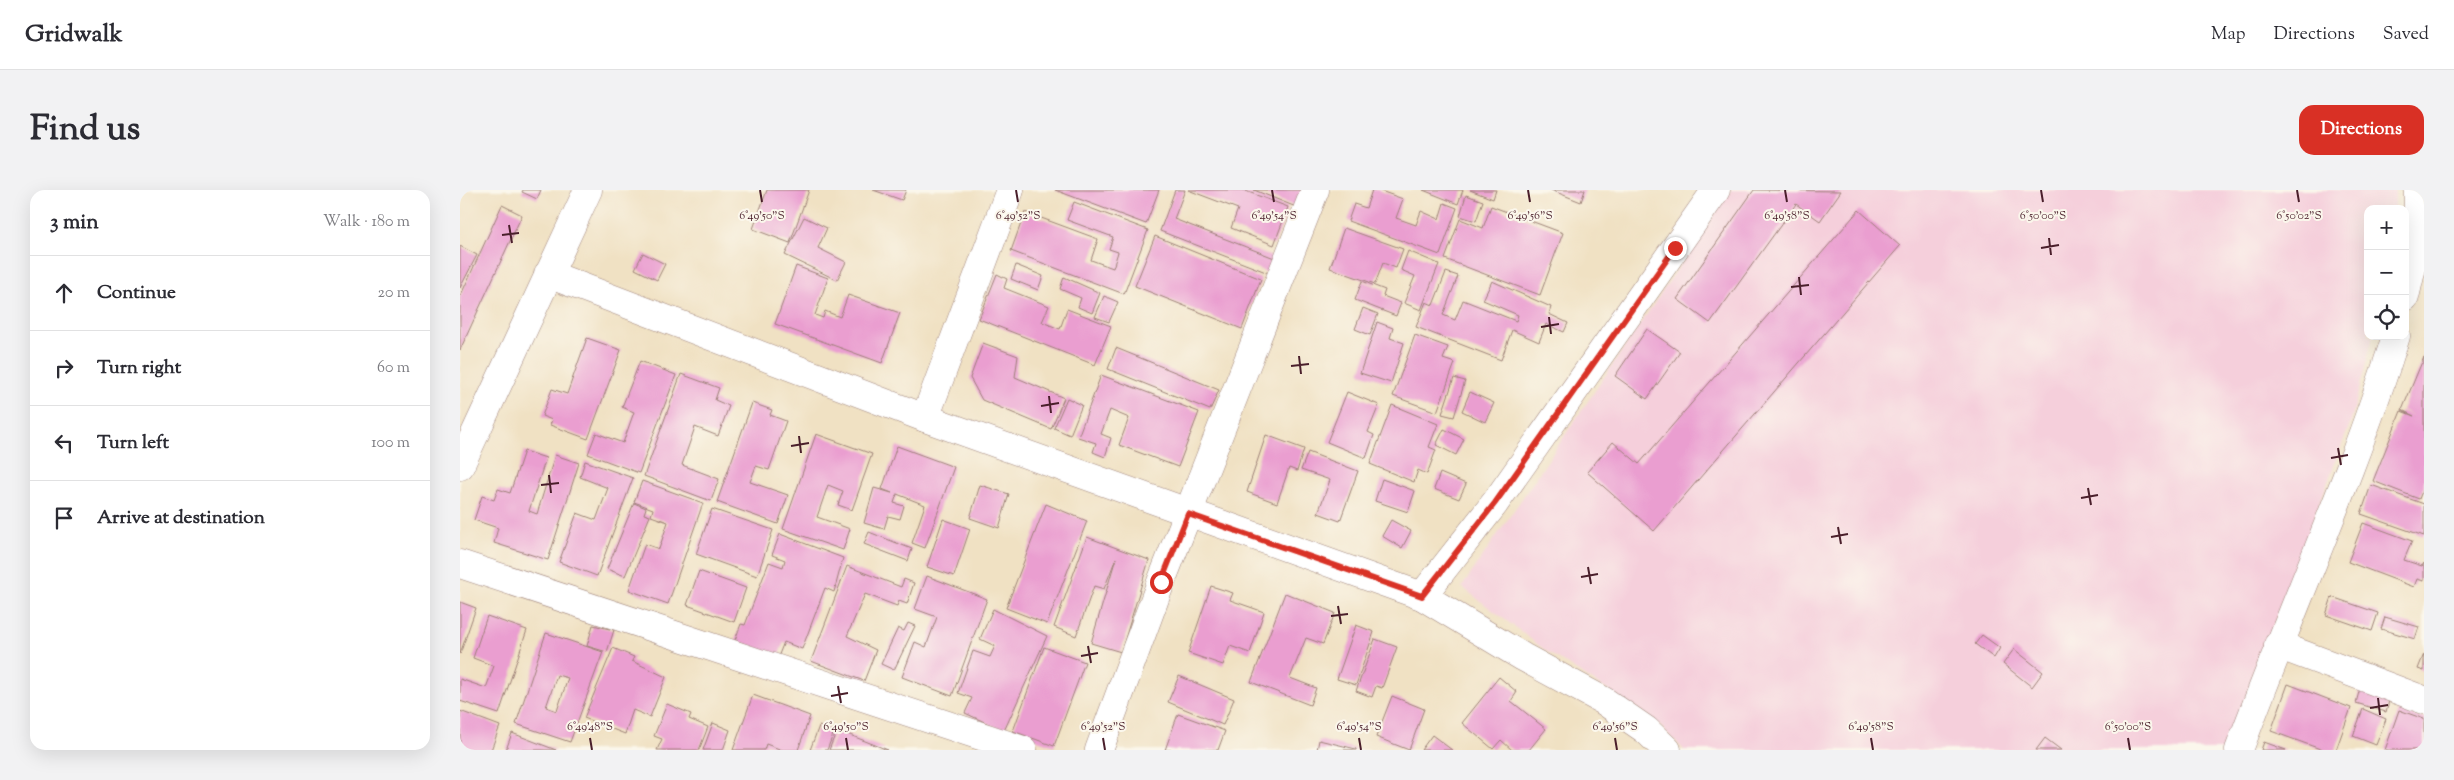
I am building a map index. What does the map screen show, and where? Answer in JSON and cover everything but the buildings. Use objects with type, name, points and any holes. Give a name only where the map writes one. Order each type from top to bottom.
[{"type":"street","points":[[460,466],[588,190]]},
{"type":"street","points":[[925,418],[1010,190]]},
{"type":"street","points":[[1099,750],[1188,514],[1315,190]]},
{"type":"street","points":[[1422,596],[1495,503],[1716,190]]},
{"type":"street","points":[[2405,295],[2418,242],[2418,190]]},
{"type":"street","points":[[548,274],[925,418],[1188,514],[1422,596],[1524,657],[1604,701],[1646,730],[1667,750]]},
{"type":"street","points":[[2239,750],[2278,646],[2371,416],[2395,340]]},
{"type":"street","points":[[460,564],[1023,750]]},
{"type":"street","points":[[2278,646],[2424,700]]},
{"type":"shaded area","points":[[1731,190],[2395,190],[2395,205],[2364,205],[2364,340],[2372,340],[2351,421],[2226,750],[1684,750],[1654,720],[1549,653],[1462,587]]},
{"type":"route","points":[[1161,582],[1188,514],[1422,596],[1495,503],[1675,248]]}]
